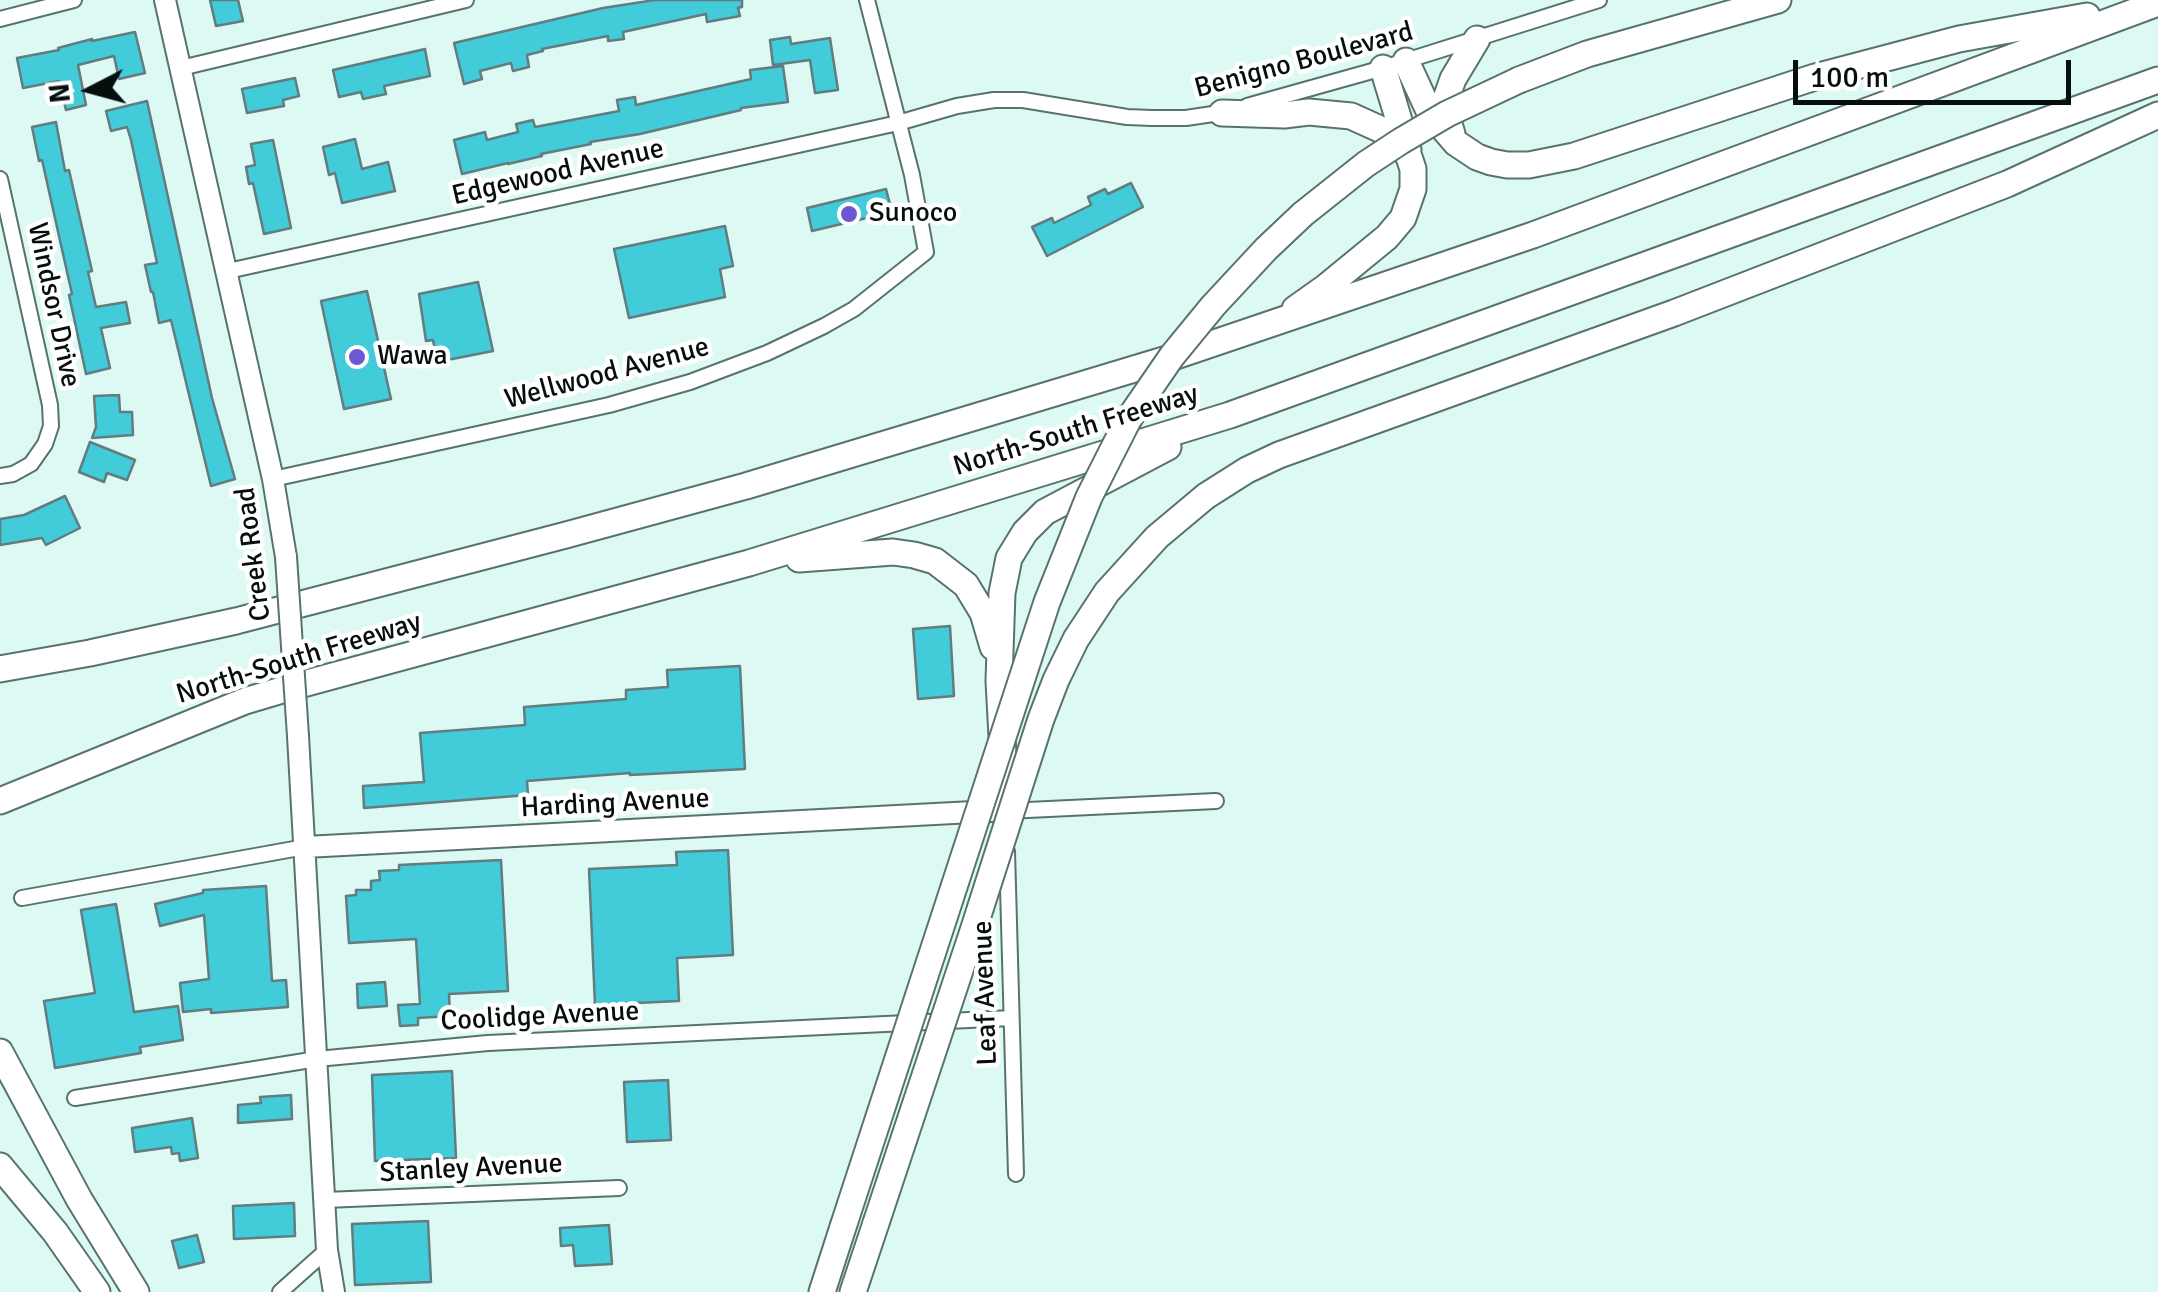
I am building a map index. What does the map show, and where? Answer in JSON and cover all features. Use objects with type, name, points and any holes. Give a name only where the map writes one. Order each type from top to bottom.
[{"type":"highway","points":[[822,1292],[1058,572],[1096,481],[1138,403],[1172,356],[1266,249],[1316,203],[1401,141],[1518,80],[1597,51],[1778,0]]},
{"type":"highway","points":[[1395,65],[1456,143],[1477,157],[1506,166],[1548,163],[1815,77],[1959,39],[2155,4]]},
{"type":"highway","name":"North-South Freeway","points":[[0,669],[236,621],[566,535],[746,486],[1164,360],[1533,234],[2155,4]]},
{"type":"highway","points":[[1456,143],[1444,111],[1447,96],[1478,38]]},
{"type":"highway","points":[[1270,326],[1326,287],[1395,228],[1408,207],[1413,169],[1395,65]]},
{"type":"highway","name":"North-South Freeway","points":[[0,801],[260,696],[749,564],[1230,414],[2158,80]]},
{"type":"highway","points":[[1222,113],[1351,116],[1382,130],[1410,156]]},
{"type":"highway","points":[[853,1292],[1056,680],[1076,638],[1107,592],[1157,538],[1206,496],[1262,462],[1855,244],[2007,184],[2158,114]]},
{"type":"highway","points":[[1006,811],[999,680],[1005,575],[1017,544],[1034,521],[1062,502],[1230,414]]},
{"type":"highway","points":[[749,564],[892,552],[935,561],[960,578],[978,604],[990,634],[999,680]]},
{"type":"highway","points":[[0,653],[90,653]]},
{"type":"highway","points":[[0,1052],[78,1199],[136,1292]]},
{"type":"highway","points":[[0,1166],[97,1292]]},
{"type":"highway","points":[[0,1187],[81,1292]]},
{"type":"main road","name":"Creek Road","points":[[165,0],[228,271],[286,557],[327,1250],[334,1292]]},
{"type":"main road","name":"Harding Avenue","points":[[305,847],[1006,811]]},
{"type":"street","points":[[0,19],[74,0]]},
{"type":"street","points":[[180,68],[466,0]]},
{"type":"street","points":[[867,0],[898,123]]},
{"type":"street","name":"Benigno Boulevard","points":[[898,123],[994,100],[1023,100],[1152,118],[1222,113],[1395,65],[1599,0]]},
{"type":"street","name":"Wellwood Avenue","points":[[273,479],[609,404],[690,382],[768,353],[824,326],[854,308],[926,252],[898,123]]},
{"type":"street","name":"Edgewood Avenue","points":[[228,271],[898,123]]},
{"type":"street","name":"Windsor Drive","points":[[0,179],[50,405],[45,444],[31,464],[0,476]]},
{"type":"street","name":"Harding Avenue","points":[[1006,811],[1216,800]]},
{"type":"street","name":"Leaf Avenue","points":[[1006,811],[1016,1174]]},
{"type":"street","name":"Harding Avenue","points":[[22,898],[305,847]]},
{"type":"street","name":"Coolidge Avenue","points":[[75,1098],[317,1060],[488,1043],[1011,1018]]},
{"type":"street","name":"Stanley Avenue","points":[[324,1200],[619,1188]]},
{"type":"street","points":[[280,1292],[327,1250]]},
{"type":"building","points":[[210,0],[238,0],[243,21],[216,26]]},
{"type":"building","points":[[655,0],[742,0],[742,7],[738,8],[740,16],[707,22],[706,14],[623,32],[624,39],[608,41],[608,36],[542,49],[527,55],[529,67],[513,71],[511,63],[480,71],[482,79],[464,84],[454,43],[603,8]]},
{"type":"building","points":[[135,32],[145,73],[119,79],[114,56],[78,65],[86,105],[66,110],[59,81],[23,88],[17,58]]},
{"type":"building","points":[[790,37],[791,44],[830,38],[838,90],[815,93],[810,60],[773,65],[770,40]]},
{"type":"building","points":[[425,49],[430,76],[384,86],[386,94],[363,99],[361,92],[339,97],[333,70]]},
{"type":"building","points":[[783,66],[788,102],[741,108],[462,174],[454,140],[485,132],[487,140],[518,132],[516,124],[533,120],[535,127],[619,111],[617,100],[635,97],[636,105],[751,79],[750,70]]},
{"type":"building","points":[[295,78],[299,96],[283,100],[284,106],[247,113],[242,89]]},
{"type":"building","points":[[147,101],[212,398],[235,479],[211,486],[171,320],[159,323],[151,292],[145,265],[157,263],[131,140],[127,127],[111,131],[106,111]]},
{"type":"building","points":[[56,122],[92,271],[88,272],[96,307],[126,302],[130,323],[101,328],[110,368],[86,374],[69,295],[72,294],[32,127]]},
{"type":"building","points":[[355,139],[362,169],[388,162],[395,191],[342,203],[335,173],[329,175],[323,147]]},
{"type":"building","points":[[273,140],[291,228],[264,234],[246,167],[255,165],[251,144]]},
{"type":"building","points":[[1131,183],[1143,207],[1047,256],[1032,227],[1052,218],[1054,223],[1091,205],[1088,197],[1105,189],[1108,194]]},
{"type":"building","points":[[886,189],[892,212],[812,231],[807,208]]},
{"type":"building","points":[[725,226],[733,266],[720,269],[725,297],[629,318],[614,249]]},
{"type":"building","points":[[478,282],[493,351],[437,362],[433,340],[426,341],[419,294]]},
{"type":"building","points":[[367,291],[391,399],[344,409],[321,301]]},
{"type":"building","points":[[119,395],[120,412],[132,412],[133,435],[92,438],[96,427],[94,396]]},
{"type":"building","points":[[90,442],[135,460],[127,480],[107,473],[104,482],[79,472]]},
{"type":"building","points":[[65,496],[80,528],[46,545],[42,538],[0,545],[0,519],[24,515]]},
{"type":"building","points":[[950,626],[954,696],[918,699],[913,629]]},
{"type":"building","points":[[740,666],[745,769],[527,781],[528,795],[364,808],[363,786],[424,782],[420,733],[525,725],[524,707],[626,699],[626,690],[668,687],[667,670]]},
{"type":"building","points":[[728,850],[733,955],[677,958],[679,1001],[595,1005],[589,869],[677,865],[676,852]]},
{"type":"building","points":[[501,860],[508,991],[449,994],[450,1016],[418,1018],[418,1025],[400,1026],[398,1005],[420,1004],[416,939],[349,943],[346,896],[356,895],[356,890],[371,890],[371,881],[380,880],[379,871],[399,870],[399,865]]},
{"type":"building","points":[[266,886],[272,981],[286,980],[288,1007],[183,1012],[180,983],[209,979],[204,915],[160,926],[155,904],[203,890]]},
{"type":"building","points":[[116,904],[134,1012],[178,1006],[183,1040],[140,1047],[141,1053],[55,1068],[44,1001],[95,993],[81,910]]},
{"type":"building","points":[[385,982],[387,1006],[358,1008],[357,984]]},
{"type":"building","points":[[452,1071],[456,1158],[375,1161],[372,1075]]},
{"type":"building","points":[[668,1080],[671,1140],[627,1142],[624,1082]]},
{"type":"building","points":[[291,1095],[292,1119],[238,1123],[238,1105],[261,1103],[260,1097]]},
{"type":"building","points":[[192,1118],[198,1158],[180,1161],[179,1153],[172,1154],[171,1147],[135,1152],[132,1128]]},
{"type":"building","points":[[294,1203],[295,1236],[234,1239],[233,1206]]},
{"type":"building","points":[[428,1221],[431,1282],[355,1285],[352,1224]]},
{"type":"building","points":[[609,1225],[612,1264],[575,1266],[573,1245],[561,1246],[560,1228]]},
{"type":"building","points":[[197,1235],[204,1262],[179,1268],[172,1241]]},
{"type":"place","name":"Sunoco","points":[[849,214]]},
{"type":"place","name":"Wawa","points":[[357,357]]}]
